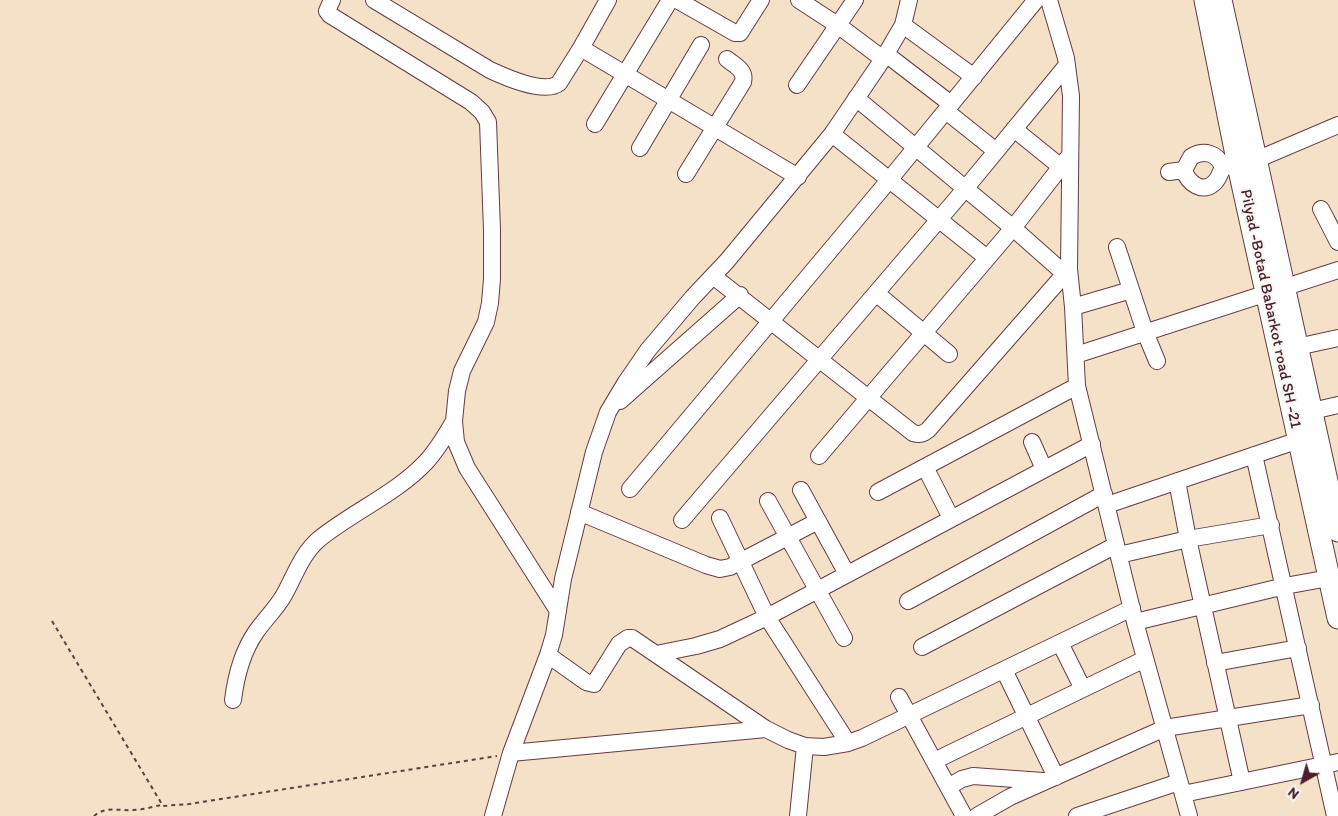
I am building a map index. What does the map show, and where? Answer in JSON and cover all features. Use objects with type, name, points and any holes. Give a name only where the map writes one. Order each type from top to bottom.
[{"type":"main road","name":"Pilyad -Botad Babarkot road SH -21","points":[[1205,0],[1239,164],[1275,289],[1297,347],[1338,531]]},
{"type":"main road","name":"Pilyad -Botad Babarkot road SH -21","points":[[1221,0],[1239,164]]},
{"type":"main road","name":"Pilyad -Botad Babarkot road SH -21","points":[[1275,289],[1299,440],[1338,618]]},
{"type":"street","points":[[332,0],[327,11],[330,16],[470,102],[482,112],[488,122],[492,230],[490,303],[486,322],[462,372],[457,391],[454,420],[456,442],[467,468],[558,611]]},
{"type":"street","points":[[374,0],[490,70],[506,77],[546,88],[554,87],[559,83],[608,0]]},
{"type":"street","points":[[595,124],[670,0]]},
{"type":"street","points":[[677,0],[735,33],[740,33],[761,0]]},
{"type":"street","points":[[799,0],[884,56],[949,108],[996,151]]},
{"type":"street","points":[[797,85],[855,0]]},
{"type":"street","points":[[493,816],[511,754],[548,655],[579,512],[594,452],[608,412],[648,350],[798,177],[832,134],[903,25],[909,0]]},
{"type":"street","points":[[630,489],[949,108],[1036,0]]},
{"type":"street","points":[[1049,0],[1067,65],[1071,96],[1066,161],[1067,272],[1073,307],[1077,386],[1133,615],[1189,816]]},
{"type":"street","points":[[903,25],[974,77]]},
{"type":"street","points":[[640,148],[700,45]]},
{"type":"street","points":[[581,48],[798,177]]},
{"type":"street","points":[[686,174],[743,82],[743,72],[727,59]]},
{"type":"street","points":[[682,520],[1067,65]]},
{"type":"street","points":[[856,98],[1067,272]]},
{"type":"street","points":[[1239,164],[1203,152],[1191,157],[1176,171],[1187,178],[1192,184],[1200,187],[1209,186],[1239,164],[1338,125]]},
{"type":"street","points":[[1014,129],[1066,161]]},
{"type":"street","points":[[832,134],[988,258]]},
{"type":"street","points":[[819,456],[988,258],[1066,161]]},
{"type":"street","points":[[1321,209],[1338,242]]},
{"type":"street","points":[[1117,247],[1145,332],[1157,360]]},
{"type":"street","points":[[1076,354],[1338,270]]},
{"type":"street","points":[[713,276],[740,295],[913,433],[923,434],[1067,272]]},
{"type":"street","points":[[1073,307],[1131,290]]},
{"type":"street","points":[[876,293],[949,354]]},
{"type":"street","points":[[608,412],[740,295]]},
{"type":"street","points":[[1297,347],[1338,338]]},
{"type":"street","points":[[878,492],[1077,386]]},
{"type":"street","points":[[1312,411],[1338,405]]},
{"type":"street","points":[[234,700],[236,680],[243,656],[256,632],[282,598],[304,557],[316,542],[398,486],[415,472],[436,450],[454,420]]},
{"type":"street","points":[[908,602],[1105,500],[1177,481],[1299,440]]},
{"type":"street","points":[[1032,442],[1044,469]]},
{"type":"street","points":[[656,654],[704,644],[767,618],[816,590],[1092,444]]},
{"type":"street","points":[[1254,455],[1311,705],[1331,764],[1335,816]]},
{"type":"street","points":[[925,467],[951,518]]},
{"type":"street","points":[[1177,481],[1202,606],[1242,782]]},
{"type":"street","points":[[801,490],[847,574]]},
{"type":"street","points":[[768,501],[844,638]]},
{"type":"street","points":[[579,512],[706,565],[720,569],[730,567],[818,521]]},
{"type":"street","points":[[720,518],[767,618],[848,743]]},
{"type":"street","points":[[922,647],[1118,550],[1270,525]]},
{"type":"street","points":[[548,655],[586,682],[594,684],[619,644],[628,638],[637,640],[766,729],[805,746],[824,746],[848,743],[910,716],[1060,643],[1133,615],[1202,606],[1284,586],[1329,578]]},
{"type":"street","points":[[1060,643],[1083,689]]},
{"type":"street","points":[[1215,663],[1298,648]]},
{"type":"street","points":[[934,761],[1145,659]]},
{"type":"street","points":[[1004,670],[1026,717],[1050,779]]},
{"type":"street","points":[[899,697],[964,816]]},
{"type":"street","points":[[977,816],[1010,796],[1165,728],[1311,705]]},
{"type":"street","points":[[511,754],[766,729]]},
{"type":"street","points":[[798,816],[805,746]]},
{"type":"street","points":[[1077,816],[1181,788],[1242,782],[1331,764]]},
{"type":"street","points":[[948,787],[962,779],[973,776],[1050,779]]},
{"type":"path","points":[[52,621],[161,805]]},
{"type":"path","points":[[94,816],[105,810],[132,811],[161,805],[165,807],[189,804],[511,754]]}]
